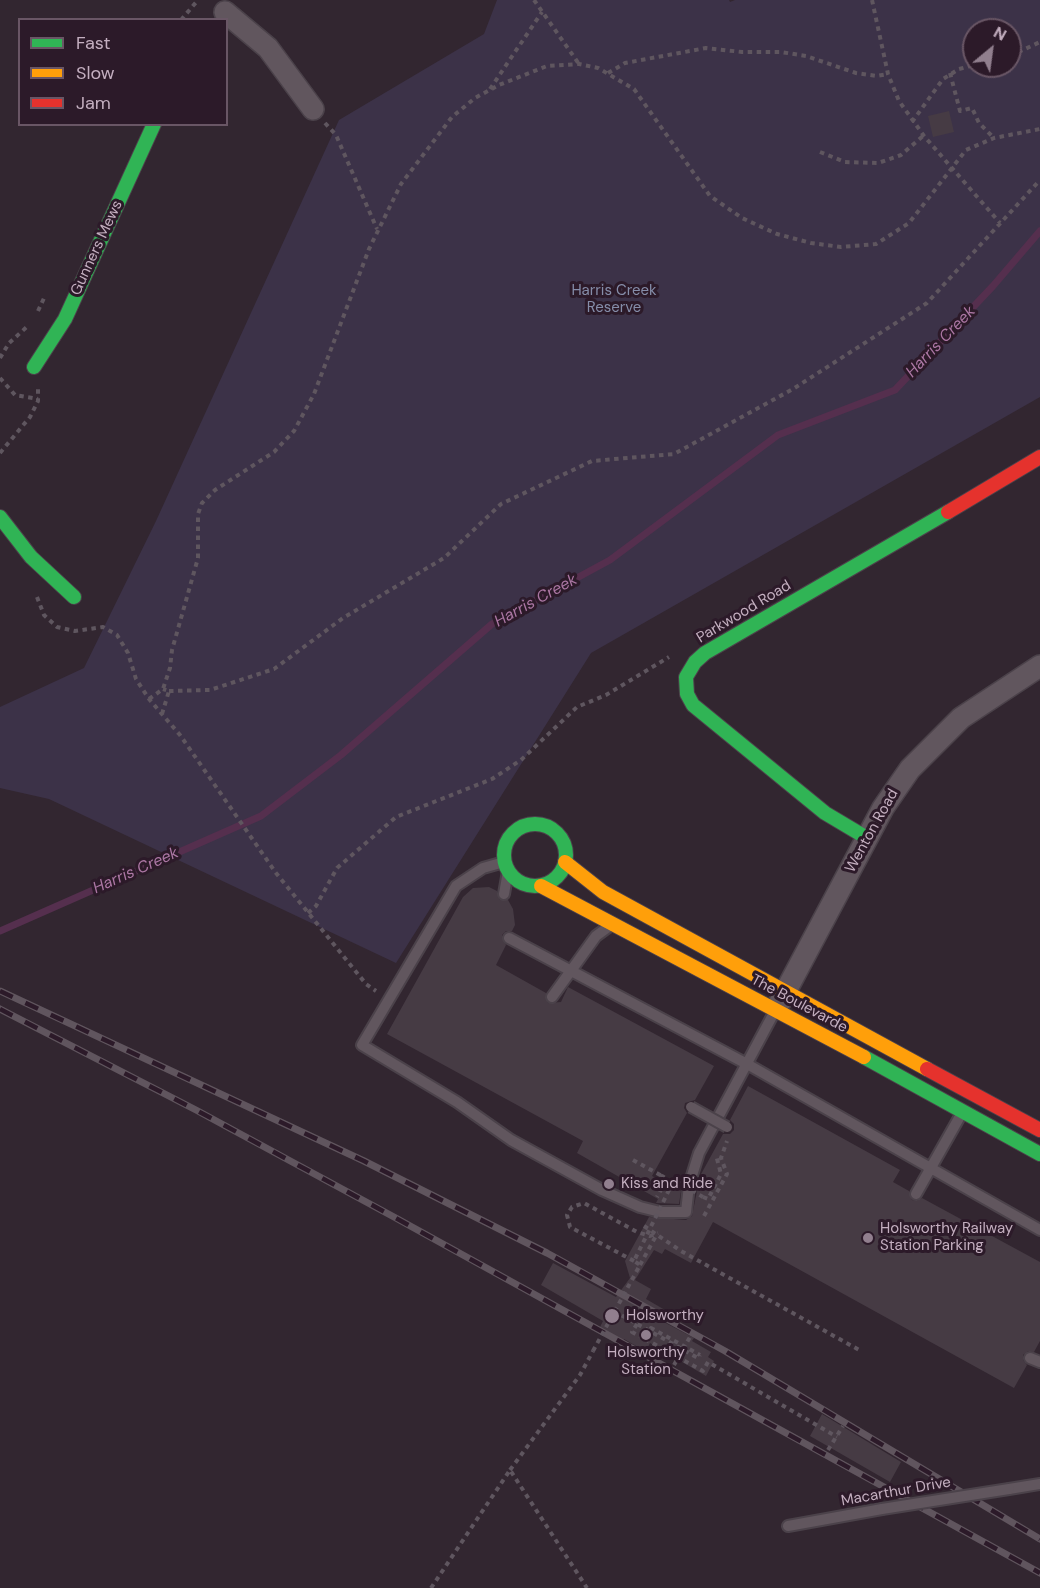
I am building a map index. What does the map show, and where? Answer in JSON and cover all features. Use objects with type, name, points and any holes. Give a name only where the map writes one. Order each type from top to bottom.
[{"type":"street","points":[[227,11],[268,48],[313,109]]},
{"type":"street","name":"Gunners Mews","points":[[34,367],[65,319],[153,126]]},
{"type":"street","name":"Parkwood Road","points":[[867,838],[825,813],[693,705],[687,694],[686,677],[695,662],[705,653],[869,560],[1040,457]]},
{"type":"street","points":[[0,517],[31,557],[74,597]]},
{"type":"street","name":"Wenton Road","points":[[781,1000],[896,787],[943,734],[983,702],[1040,666]]},
{"type":"street","points":[[531,825],[548,827],[557,833],[564,846],[565,862],[559,876],[541,886],[522,884],[506,867],[505,847],[509,838],[515,831],[531,825]]},
{"type":"street","name":"The Boulevarde","points":[[565,862],[603,892],[963,1111],[1040,1154]]},
{"type":"street","name":"The Boulevarde","points":[[541,886],[614,923],[974,1093],[1040,1130]]},
{"type":"lane","points":[[504,894],[506,867],[483,868],[456,885],[362,1046],[457,1102],[511,1140],[621,1199],[660,1212],[686,1212],[689,1185],[699,1153],[781,1000]]},
{"type":"lane","points":[[552,997],[596,936],[614,923]]},
{"type":"lane","points":[[509,938],[747,1064],[1040,1230]]},
{"type":"lane","points":[[916,1194],[974,1093]]},
{"type":"lane","points":[[691,1107],[727,1127]]},
{"type":"lane","name":"Macarthur Drive","points":[[788,1526],[1040,1484]]},
{"type":"path","points":[[183,18],[198,0]]},
{"type":"path","points":[[534,0],[579,64]]},
{"type":"path","points":[[872,0],[888,74],[898,101],[912,122],[1000,223]]},
{"type":"path","points":[[489,90],[542,12]]},
{"type":"path","points":[[1022,51],[1040,42]]},
{"type":"path","points":[[608,73],[625,63],[706,48],[742,52],[788,53],[856,73],[877,76],[888,74]]},
{"type":"path","points":[[149,699],[163,689],[198,558],[198,514],[202,503],[215,490],[274,452],[294,431],[314,394],[378,230],[401,184],[420,155],[464,106],[489,90],[547,66],[579,64],[608,73],[634,89],[710,196],[742,218],[777,234],[841,247],[876,244],[909,223],[966,150],[994,138],[1040,129]]},
{"type":"path","points":[[912,122],[935,87],[950,74],[962,70]]},
{"type":"path","points":[[950,74],[960,111],[972,108],[979,123],[994,138]]},
{"type":"path","points":[[313,109],[336,135],[378,230]]},
{"type":"path","points":[[820,152],[845,162],[878,163],[901,155],[924,136]]},
{"type":"path","points":[[163,689],[169,691],[210,690],[274,669],[344,618],[444,558],[501,504],[592,460],[674,454],[793,389],[927,303],[1040,180]]},
{"type":"path","points":[[0,358],[9,343],[33,320],[46,294]]},
{"type":"path","points":[[0,453],[30,417],[38,399],[34,367]]},
{"type":"path","points":[[0,378],[15,395],[38,399]]},
{"type":"path","points":[[92,627],[104,627],[117,635],[149,699],[256,844],[366,984],[388,1000]]},
{"type":"path","points":[[308,913],[316,906],[337,868],[396,817],[492,779],[521,760],[577,707],[606,695],[661,661],[680,652],[705,653]]},
{"type":"path","points":[[162,714],[169,691]]},
{"type":"path","points":[[633,1160],[708,1199],[721,1174],[716,1156],[727,1140],[721,1158],[727,1174],[704,1216]]},
{"type":"path","points":[[646,1197],[656,1201],[667,1179],[662,1175]]},
{"type":"path","points":[[634,1261],[674,1180]]},
{"type":"path","points":[[640,1265],[570,1227],[567,1219],[572,1207],[584,1203],[637,1232],[651,1236],[658,1233]]},
{"type":"path","points":[[643,1225],[658,1233],[681,1251],[861,1351]]},
{"type":"path","points":[[431,1588],[510,1470],[580,1375],[658,1233]]},
{"type":"path","points":[[614,1311],[639,1325],[683,1349],[698,1358],[699,1355],[651,1328],[645,1339]]},
{"type":"path","points":[[639,1325],[632,1332],[703,1371],[708,1362],[837,1437]]},
{"type":"path","points":[[674,1365],[690,1337]]},
{"type":"path","points":[[828,1450],[843,1426]]},
{"type":"path","points":[[510,1470],[587,1588]]},
{"type":"green space","name":"Harris Creek Reserve","points":[[497,0],[729,0],[730,2],[735,0],[1040,0],[1040,397],[591,653],[396,963],[49,799],[0,788],[0,707],[84,668],[156,521],[339,120],[484,34]]},
{"type":"building","points":[[949,111],[954,132],[933,137],[928,116]]},
{"type":"building","points":[[489,887],[497,891],[500,900],[508,900],[513,909],[515,925],[512,931],[506,931],[502,935],[506,945],[496,965],[546,993],[548,1003],[561,1002],[568,987],[714,1066],[695,1100],[685,1103],[684,1108],[687,1113],[652,1176],[681,1191],[679,1204],[656,1203],[658,1199],[577,1153],[583,1141],[387,1034],[463,897],[473,888]]},
{"type":"building","name":"Holsworthy Railway Station Parking","points":[[748,1086],[900,1170],[893,1182],[909,1191],[912,1200],[917,1201],[922,1198],[1040,1262],[1040,1341],[1034,1352],[1028,1351],[1023,1355],[1023,1360],[1027,1365],[1014,1388],[713,1222],[691,1263],[665,1249],[662,1254],[654,1250],[635,1280],[651,1289],[646,1299],[665,1310],[660,1320],[694,1338],[692,1341],[711,1352],[708,1357],[714,1361],[706,1376],[650,1343],[647,1349],[643,1350],[624,1339],[621,1344],[598,1331],[603,1321],[541,1285],[553,1263],[616,1297],[630,1278],[625,1261],[649,1217],[686,1220],[692,1216],[700,1176],[723,1134],[730,1134],[734,1130],[734,1124],[730,1120]]},
{"type":"building","points":[[822,1414],[901,1462],[890,1482],[810,1436]]},
{"type":"waterway","name":"Harris Creek","points":[[0,931],[261,816],[341,755],[492,624],[610,560],[778,435],[895,390],[993,286],[1040,231]]},
{"type":"railway","points":[[0,991],[364,1161],[547,1253],[725,1351],[1040,1539]]},
{"type":"railway","points":[[0,1009],[196,1110],[394,1217],[1040,1573]]},
{"type":"traffic: fast","points":[[34,367],[65,319],[153,126]]},
{"type":"traffic: fast","points":[[867,838],[825,813],[693,705],[687,694],[686,677],[695,662],[705,653],[948,512]]},
{"type":"traffic: fast","points":[[0,517],[31,557],[74,597]]},
{"type":"traffic: fast","points":[[535,824],[547,826],[557,833],[564,843],[566,855],[564,867],[557,877],[547,884],[535,886],[523,884],[513,877],[506,867],[504,855],[506,843],[513,833],[523,826],[535,824]]},
{"type":"traffic: fast","points":[[864,1057],[1040,1154]]},
{"type":"traffic: slow","points":[[565,862],[603,892],[927,1069]]},
{"type":"traffic: slow","points":[[541,886],[864,1057]]},
{"type":"traffic: jam","points":[[948,512],[1040,457]]},
{"type":"traffic: jam","points":[[927,1069],[1040,1130]]},
{"type":"place","name":"Kiss and Ride","points":[[609,1184]]},
{"type":"place","name":"Holsworthy Railway Station Parking","points":[[868,1238]]},
{"type":"place","name":"Holsworthy","points":[[612,1316]]},
{"type":"place","name":"Holsworthy Station","points":[[646,1335]]}]
